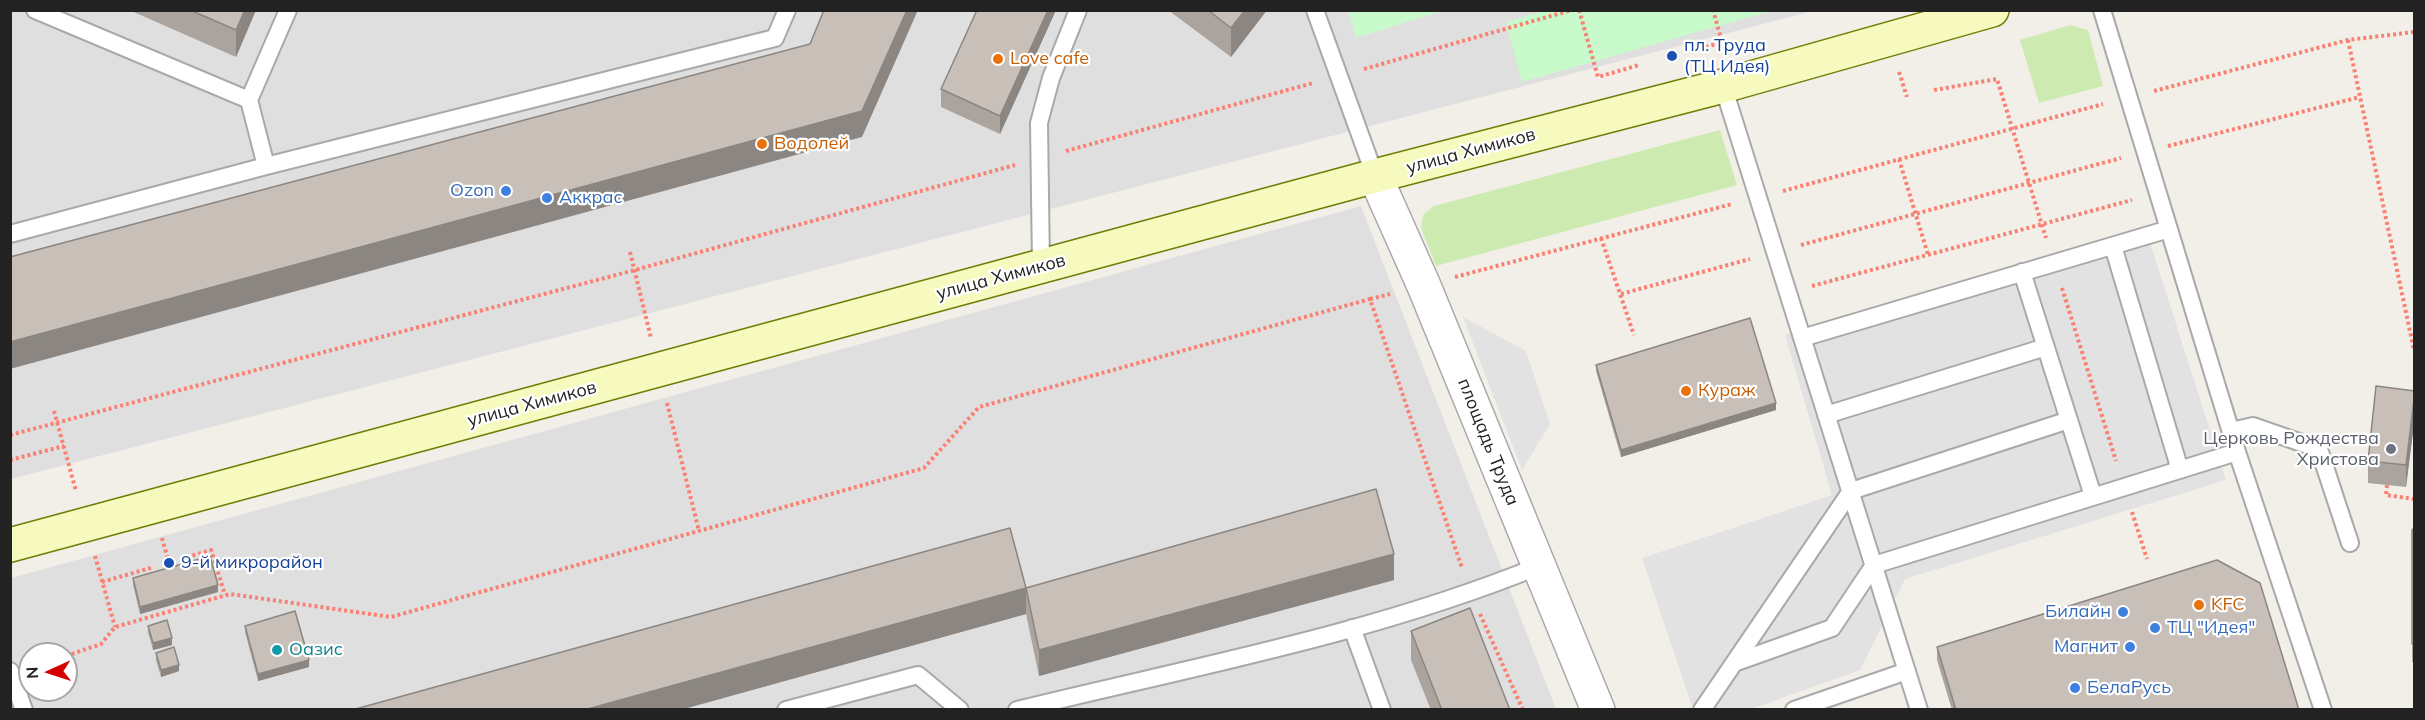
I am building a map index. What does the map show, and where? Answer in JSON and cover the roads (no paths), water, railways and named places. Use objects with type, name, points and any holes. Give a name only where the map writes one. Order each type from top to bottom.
[{"type":"street","name":"улица Химиков","points":[[10,544],[1375,176],[1723,86],[1992,10]]},
{"type":"street","name":"площадь Труда","points":[[1375,176],[1424,286],[1598,710]]},
{"type":"lane","points":[[35,10],[249,100]]},
{"type":"lane","points":[[266,166],[249,100],[288,10]]},
{"type":"lane","points":[[10,234],[266,166],[775,38],[787,10]]},
{"type":"lane","points":[[1041,266],[1039,123],[1051,78],[1078,10]]},
{"type":"lane","points":[[1315,10],[1375,176]]},
{"type":"lane","points":[[2102,10],[2237,452],[2323,710]]},
{"type":"lane","points":[[1723,86],[1919,710]]},
{"type":"lane","points":[[1802,338],[2169,229]]},
{"type":"lane","points":[[2113,246],[2180,470]]},
{"type":"lane","points":[[2022,272],[2093,496]]},
{"type":"lane","points":[[1826,415],[2046,347]]},
{"type":"lane","points":[[1702,710],[1851,491],[2069,420]]},
{"type":"lane","points":[[2231,431],[2253,426],[2319,449],[2350,543]]},
{"type":"lane","points":[[1734,663],[1832,628],[1874,565],[2237,452]]},
{"type":"lane","points":[[1017,710],[1352,628],[1471,594],[1539,566]]},
{"type":"lane","points":[[1352,628],[1382,710]]},
{"type":"lane","points":[[10,671],[24,710]]},
{"type":"lane","points":[[1794,710],[1907,671]]},
{"type":"lane","points":[[786,710],[918,675],[960,710]]},
{"type":"place","name":"пл. Труда (ТЦ Идея)","points":[[1672,56]]},
{"type":"place","name":"Love cafe","points":[[998,59]]},
{"type":"place","name":"Водолей","points":[[762,144]]},
{"type":"place","name":"Ozon","points":[[506,191]]},
{"type":"place","name":"Аккрас","points":[[547,198]]},
{"type":"place","name":"Кураж","points":[[1686,391]]},
{"type":"place","name":"Церковь Рождества Христова","points":[[2391,449]]},
{"type":"place","name":"9-й микрорайон","points":[[169,563]]},
{"type":"place","name":"KFC","points":[[2199,605]]},
{"type":"place","name":"Билайн","points":[[2123,612]]},
{"type":"place","name":"ТЦ \"Идея\"","points":[[2155,628]]},
{"type":"place","name":"Магнит","points":[[2130,647]]},
{"type":"place","name":"Оазис","points":[[277,650]]},
{"type":"place","name":"БелаРусь","points":[[2075,688]]}]
